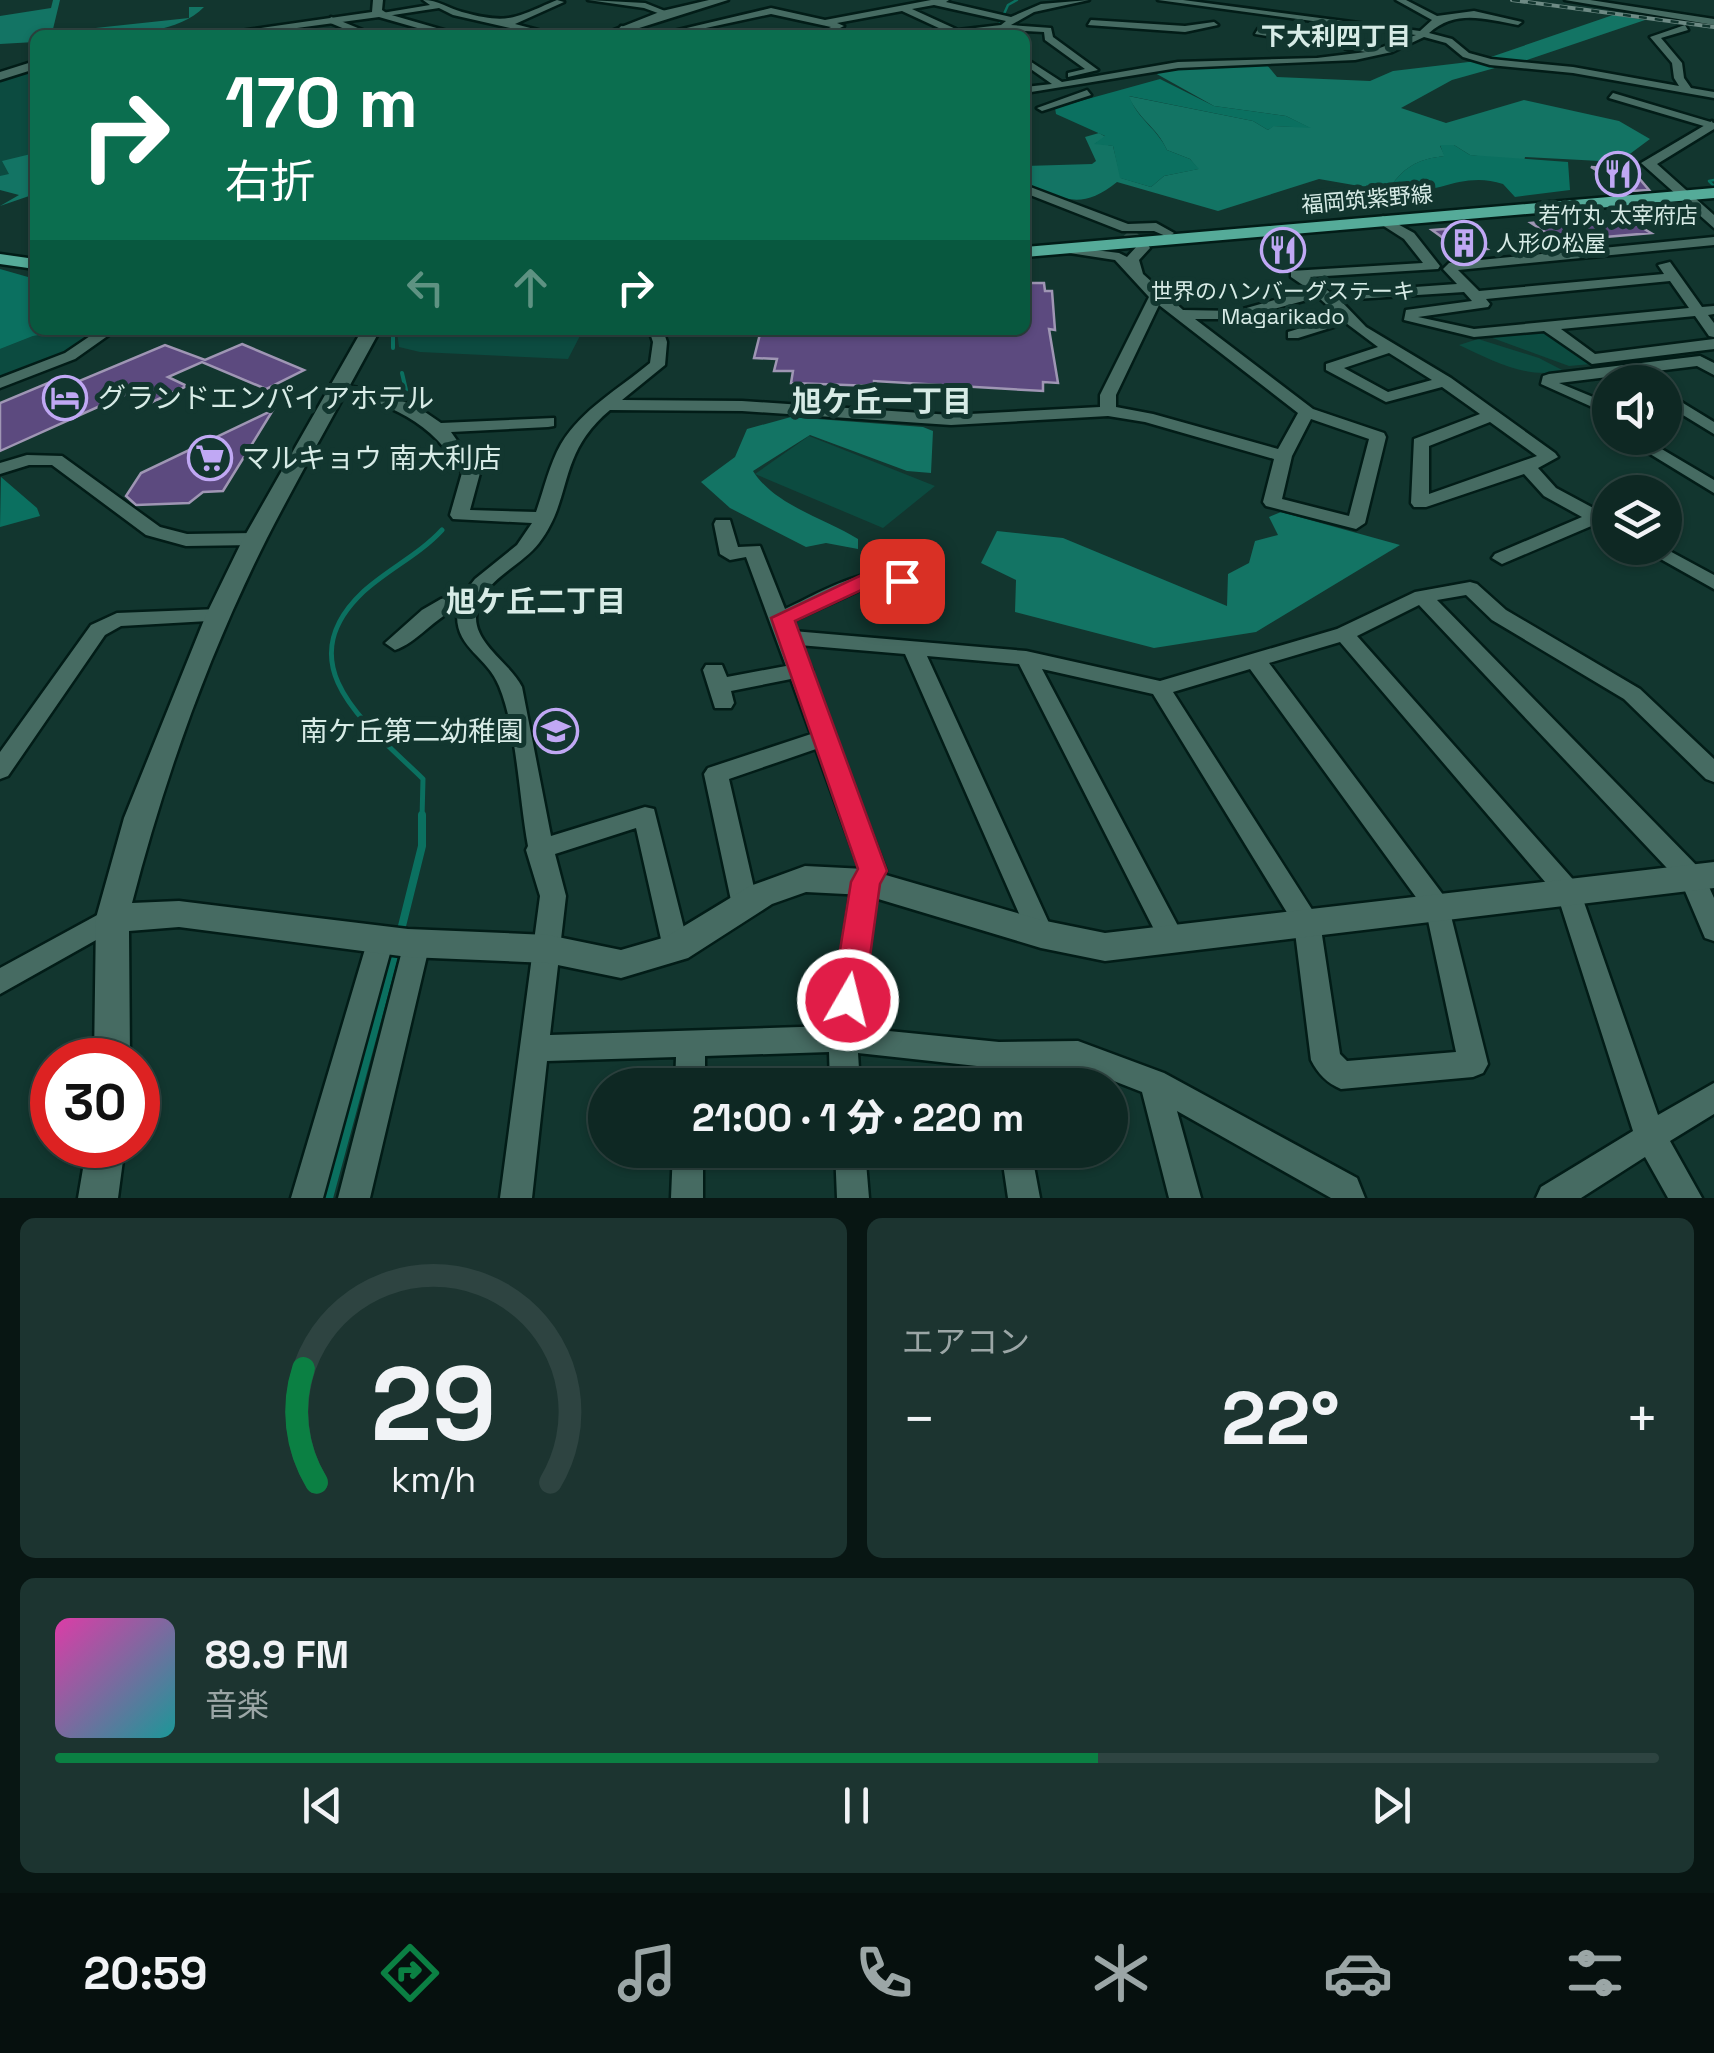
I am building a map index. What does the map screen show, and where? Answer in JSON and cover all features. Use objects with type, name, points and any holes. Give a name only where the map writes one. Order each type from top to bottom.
[{"type":"main road","name":"福岡筑紫野線","points":[[1030,248],[1168,233],[1714,190]]},
{"type":"main road","name":"福岡筑紫野線","points":[[1030,249],[1676,191]]},
{"type":"main road","points":[[0,251],[30,255]]},
{"type":"main road","points":[[0,259],[30,265]]},
{"type":"street","points":[[378,0],[380,14]]},
{"type":"street","points":[[539,0],[574,0]]},
{"type":"street","points":[[592,0],[648,3],[666,13]]},
{"type":"street","points":[[828,22],[905,4],[945,0]]},
{"type":"street","points":[[1005,26],[1031,9],[1085,0]]},
{"type":"street","points":[[1162,0],[1428,34],[1455,44],[1466,55],[1490,62],[1572,70],[1714,95]]},
{"type":"street","points":[[1400,0],[1440,18],[1498,31]]},
{"type":"street","points":[[1570,0],[1714,22]]},
{"type":"street","points":[[617,30],[666,13],[720,1],[748,12]]},
{"type":"street","points":[[508,23],[560,2]]},
{"type":"street","points":[[933,2],[1005,26]]},
{"type":"street","points":[[256,30],[380,14],[432,3],[534,30]]},
{"type":"street","points":[[1143,24],[1190,3]]},
{"type":"street","points":[[680,30],[748,12],[799,4]]},
{"type":"street","points":[[905,4],[951,30]]},
{"type":"street","points":[[771,11],[840,26],[830,30]]},
{"type":"street","points":[[380,14],[437,30]]},
{"type":"street","points":[[1030,89],[1192,64],[1332,60],[1380,52],[1428,34],[1440,18],[1474,14],[1518,22]]},
{"type":"street","points":[[1166,15],[1200,21]]},
{"type":"street","points":[[331,20],[355,30]]},
{"type":"street","points":[[1258,32],[1334,35],[1352,22]]},
{"type":"street","points":[[1092,23],[1186,29],[1214,26]]},
{"type":"street","points":[[972,30],[1005,26],[1048,30],[1048,38],[1093,70],[1030,73]]},
{"type":"street","points":[[517,30],[526,28]]},
{"type":"street","points":[[621,28],[630,30]]},
{"type":"street","points":[[1686,28],[1655,37],[1678,63],[1678,78],[1688,91]]},
{"type":"street","points":[[1297,33],[1380,52]]},
{"type":"street","points":[[1297,33],[1293,48],[1332,60]]},
{"type":"street","points":[[1030,64],[1062,86]]},
{"type":"street","points":[[0,76],[30,67]]},
{"type":"street","points":[[1042,108],[1145,77],[1139,73]]},
{"type":"street","points":[[1614,96],[1713,125]]},
{"type":"street","points":[[1713,125],[1648,163],[1714,224]]},
{"type":"street","points":[[1030,192],[1124,240],[1137,278],[1156,296],[1307,412],[1378,437],[1356,523],[1272,502],[1283,456],[1307,412]]},
{"type":"street","points":[[1384,220],[1409,236],[1433,266],[1296,274],[1324,294],[1347,318],[1444,381],[1493,415],[1549,458],[1420,503],[1420,443],[1493,415]]},
{"type":"street","points":[[1124,240],[1156,226],[1168,233]]},
{"type":"street","points":[[1714,241],[1450,269],[1483,304],[1412,313],[1412,320],[1474,333],[1714,310]]},
{"type":"street","points":[[1137,278],[1132,259],[1143,248]]},
{"type":"street","points":[[1652,248],[1714,333]]},
{"type":"street","points":[[1182,314],[1237,316],[1324,294],[1471,292],[1673,277]]},
{"type":"street","points":[[1108,411],[1108,395],[1156,296]]},
{"type":"street","points":[[1293,336],[1347,318]]},
{"type":"street","points":[[1546,324],[1592,359],[1714,344]]},
{"type":"street","points":[[0,384],[70,356],[102,335]]},
{"type":"street","points":[[112,1038],[112,918],[139,818],[219,615],[255,540],[368,335]]},
{"type":"street","points":[[516,1198],[553,896],[538,850],[510,683],[476,646],[466,622],[471,598],[532,539],[569,444],[607,405],[657,365],[658,335]]},
{"type":"street","points":[[1390,348],[1332,366],[1386,397],[1444,381]]},
{"type":"street","points":[[1665,365],[1700,361],[1714,370]]},
{"type":"street","points":[[1592,374],[1550,379],[1550,384],[1592,402]]},
{"type":"street","points":[[338,386],[405,404],[460,451],[472,473],[459,515],[541,518]]},
{"type":"street","points":[[607,405],[742,406],[952,420],[1108,411],[1147,417],[1283,456]]},
{"type":"street","points":[[1682,409],[1714,429]]},
{"type":"street","points":[[437,428],[548,422]]},
{"type":"street","points":[[1661,455],[1712,485]]},
{"type":"street","points":[[0,469],[27,460],[56,460],[153,531],[186,540],[255,540]]},
{"type":"street","points":[[1527,467],[1550,492],[1592,515]]},
{"type":"street","points":[[722,524],[730,554],[753,550],[786,628],[873,871],[866,882],[842,1039],[845,1068]]},
{"type":"street","points":[[1502,558],[1592,525]]},
{"type":"street","points":[[1682,565],[1714,582]]},
{"type":"street","points":[[786,628],[870,578],[902,581]]},
{"type":"street","points":[[786,628],[912,648],[1026,658],[1160,688],[1344,634],[1422,596],[1470,588],[1499,616],[1632,694],[1714,774]]},
{"type":"street","points":[[1422,596],[1703,877],[1714,930]]},
{"type":"street","points":[[394,644],[426,615],[453,600],[471,598]]},
{"type":"street","points":[[0,770],[66,673],[107,624],[219,615]]},
{"type":"street","points":[[1344,634],[1569,892],[1649,1134],[1686,1198]]},
{"type":"street","points":[[912,648],[1041,934]]},
{"type":"street","points":[[1026,658],[1174,941]]},
{"type":"street","points":[[1160,688],[1307,922],[1326,1060],[1341,1075],[1473,1064],[1438,908],[1255,660]]},
{"type":"street","points":[[718,686],[801,670]]},
{"type":"street","points":[[745,905],[716,774],[826,738]]},
{"type":"street","points":[[538,850],[645,816],[676,948]]},
{"type":"street","points":[[0,982],[112,918],[178,914],[417,944],[548,950],[621,964],[676,948],[745,905],[805,879],[866,882],[1041,934],[1105,947],[1703,877]]},
{"type":"street","points":[[308,1198],[382,940]]},
{"type":"street","points":[[354,1198],[417,944]]},
{"type":"street","points":[[535,1048],[842,1039],[999,1055],[1078,1054],[1154,1083],[1346,1189],[1349,1198]]},
{"type":"street","points":[[690,1068],[691,1045]]},
{"type":"street","points":[[999,1055],[1001,1068]]},
{"type":"street","points":[[1154,1083],[1185,1198]]},
{"type":"street","points":[[1552,1198],[1714,1097]]},
{"type":"street","points":[[98,1198],[103,1168]]},
{"type":"street","points":[[687,1198],[688,1168]]},
{"type":"street","points":[[851,1168],[853,1198]]},
{"type":"street","points":[[1019,1168],[1024,1198]]},
{"type":"shaded area","points":[[53,0],[60,0],[55,30],[30,30],[30,42],[0,44],[0,16],[51,8]]},
{"type":"shaded area","points":[[189,7],[204,7],[189,19],[169,27],[77,30],[189,18]]},
{"type":"shaded area","points":[[1613,15],[1645,20],[1515,64],[1488,58]]},
{"type":"shaded area","points":[[1477,61],[1502,66],[1452,80],[1401,108],[1446,123],[1524,100],[1619,121],[1650,139],[1619,162],[1525,157],[1524,162],[1470,155],[1454,145],[1440,146],[1445,156],[1411,166],[1388,191],[1319,179],[1218,211],[1117,182],[1093,197],[1072,200],[1030,186],[1030,166],[1096,161],[1085,137],[1099,133],[1106,137],[1096,143],[1113,146],[1121,178],[1151,187],[1164,176],[1198,169],[1190,159],[1167,150],[1128,96],[1253,121],[1268,130],[1273,126],[1308,127],[1286,116],[1214,106],[1155,73],[1185,66],[1267,65],[1277,77],[1370,81],[1393,71]]},
{"type":"shaded area","points":[[30,71],[30,188],[0,187],[0,81]]},
{"type":"shaded area","points":[[1160,79],[1214,106],[1286,116],[1311,128],[1274,126],[1268,130],[1253,121],[1129,96],[1167,150],[1190,159],[1199,169],[1164,176],[1151,187],[1120,178],[1113,146],[1094,144],[1105,136],[1056,114],[1055,108]]},
{"type":"shaded area","points":[[1440,145],[1454,145],[1470,155],[1568,162],[1570,190],[1515,197],[1503,184],[1472,180],[1416,192],[1388,191],[1411,166],[1444,156]]},
{"type":"shaded area","points":[[30,154],[30,196],[0,206],[19,195],[0,190],[0,176],[9,174],[2,161]]},
{"type":"shaded area","points":[[0,269],[30,278],[30,335],[40,335],[0,349]]},
{"type":"shaded area","points":[[1539,330],[1591,364],[1569,366],[1487,336]]},
{"type":"shaded area","points":[[91,335],[59,356],[0,380],[0,349],[33,336]]},
{"type":"shaded area","points":[[397,335],[580,335],[568,359],[420,352],[399,347]]},
{"type":"shaded area","points":[[1478,339],[1539,358],[1564,371],[1523,371],[1459,345]]},
{"type":"shaded area","points":[[791,417],[933,431],[931,473],[907,471],[810,435],[753,471],[787,502],[858,539],[858,549],[826,543],[806,547],[730,508],[701,482],[735,457],[747,429]]},
{"type":"shaded area","points":[[809,436],[935,486],[883,528],[755,474]]},
{"type":"shaded area","points":[[1,477],[37,508],[40,516],[0,527]]},
{"type":"shaded area","points":[[1281,512],[1400,545],[1256,632],[1154,648],[1015,612],[1016,580],[981,563],[997,531],[1063,538],[1227,606],[1228,574],[1249,563],[1255,541],[1278,535],[1269,517]]},
{"type":"building","points":[[1591,167],[1632,170],[1649,190],[1631,191]]},
{"type":"building","points":[[1562,220],[1568,224],[1629,220],[1651,233],[1559,241],[1531,223]]},
{"type":"building","name":"人形の松屋","points":[[1458,228],[1487,249],[1461,251],[1432,230]]},
{"type":"building","points":[[1030,283],[1044,283],[1045,291],[1052,291],[1055,330],[1049,329],[1058,383],[1043,382],[1043,391],[874,381],[874,386],[791,383],[793,371],[774,371],[777,359],[754,358],[760,335],[1030,335]]},
{"type":"building","name":"グランドエンパイアホテル","points":[[242,344],[304,370],[266,389],[202,362],[168,377],[187,386],[150,403],[129,393],[0,451],[0,403],[55,380],[70,385],[165,345],[205,360]]},
{"type":"building","name":"マルキョウ 南大利店","points":[[273,410],[223,491],[203,492],[189,503],[136,505],[126,496],[141,473]]},
{"type":"waterway","points":[[986,27],[999,25],[1008,5],[1017,0]]},
{"type":"waterway","points":[[1714,180],[1709,181],[1714,186]]},
{"type":"waterway","points":[[393,335],[393,348]]},
{"type":"waterway","points":[[402,373],[406,390]]},
{"type":"waterway","points":[[422,818],[423,779],[380,738],[344,693],[333,670],[332,645],[341,619],[363,592],[442,530]]},
{"type":"waterway","points":[[400,934],[422,846],[422,818]]},
{"type":"waterway","points":[[329,1198],[396,950]]},
{"type":"tunnel","points":[[1128,232],[1143,248]]},
{"type":"railway","points":[[1512,0],[1714,27]]},
{"type":"place","name":"若竹丸 太宰府店","points":[[1618,174]]},
{"type":"place","name":"人形の松屋","points":[[1464,243]]},
{"type":"place","name":"世界のハンバーグステーキ Magarikado","points":[[1283,250]]},
{"type":"place","name":"グランドエンパイアホテル","points":[[65,398]]},
{"type":"place","name":"マルキョウ 南大利店","points":[[210,458]]},
{"type":"place","name":"南ケ丘第二幼稚園","points":[[556,731]]},
{"type":"district","name":"下大利四丁目","points":[[1336,36]]},
{"type":"district","name":"旭ケ丘一丁目","points":[[882,401]]},
{"type":"district","name":"旭ケ丘二丁目","points":[[536,601]]},
{"type":"route","points":[[848,1000],[866,882],[873,871],[782,618],[870,578],[902,581]]}]
